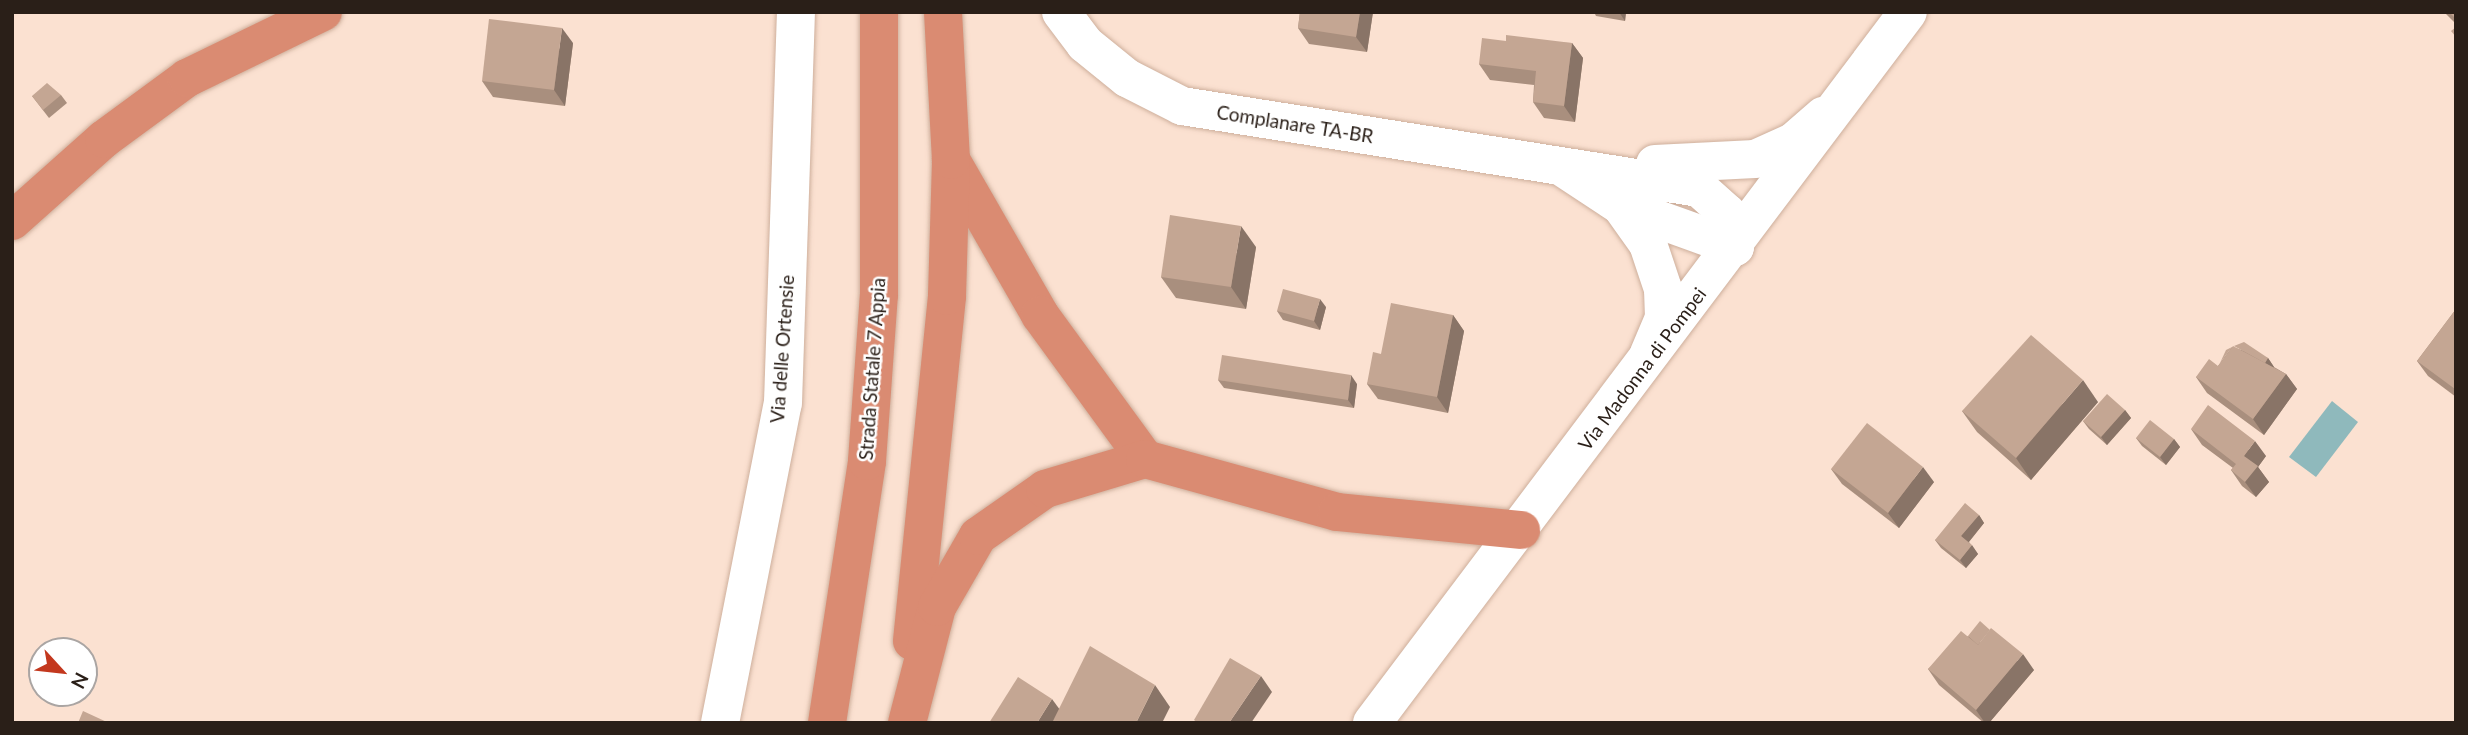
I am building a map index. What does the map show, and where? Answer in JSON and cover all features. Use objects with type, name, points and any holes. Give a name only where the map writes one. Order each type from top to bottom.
[{"type":"highway","points":[[12,221],[104,139],[187,78],[323,12]]},
{"type":"highway","name":"Strada Statale 7 Appia","points":[[827,723],[867,461],[879,295],[879,12]]},
{"type":"highway","points":[[905,723],[947,296],[951,160],[943,12]]},
{"type":"highway","points":[[951,160],[1040,315],[1145,459]]},
{"type":"highway","points":[[905,723],[937,607],[978,536],[1045,489],[1145,459],[1337,512],[1521,530]]},
{"type":"highway","points":[[819,723],[841,637]]},
{"type":"street","name":"Via delle Ortensie","points":[[720,723],[783,404],[796,12]]},
{"type":"street","name":"Complanare TA-BR","points":[[1060,12],[1084,44],[1127,78],[1182,106],[1562,167]]},
{"type":"street","name":"Via Madonna di Pompei","points":[[1372,723],[1641,372],[1908,12]]},
{"type":"street","points":[[1562,167],[1755,159],[1793,142],[1850,92]]},
{"type":"street","points":[[1562,167],[1620,206],[1735,247]]},
{"type":"street","points":[[1562,167],[1699,188],[1727,213],[1735,247]]},
{"type":"street","points":[[1620,206],[1648,244],[1663,289],[1664,318],[1641,372]]},
{"type":"water","points":[[2332,401],[2358,422],[2316,477],[2289,457]]},
{"type":"building","points":[[1300,12],[1360,12],[1356,37],[1298,28]]},
{"type":"building","points":[[489,19],[562,28],[554,90],[482,81]]},
{"type":"building","points":[[1506,35],[1572,43],[1564,106],[1533,102],[1536,71],[1479,64],[1482,38],[1506,41]]},
{"type":"building","points":[[47,83],[61,95],[43,110],[32,96]]},
{"type":"building","points":[[1170,215],[1241,226],[1231,287],[1161,277]]},
{"type":"building","points":[[1283,289],[1320,299],[1314,321],[1277,311]]},
{"type":"building","points":[[1391,303],[1453,315],[1437,397],[1367,384],[1373,352],[1381,354]]},
{"type":"building","points":[[2456,309],[2456,388],[2455,389],[2417,361]]},
{"type":"building","points":[[2031,335],[2083,380],[2016,458],[1962,411]]},
{"type":"building","points":[[2244,342],[2268,358],[2265,363],[2234,346]]},
{"type":"building","points":[[2233,346],[2286,374],[2253,419],[2196,377],[2209,359],[2218,366]]},
{"type":"building","points":[[1222,355],[1351,375],[1348,400],[1218,380]]},
{"type":"building","points":[[2107,394],[2125,410],[2101,437],[2083,421]]},
{"type":"building","points":[[2208,405],[2255,441],[2244,456],[2258,466],[2245,482],[2231,470],[2236,464],[2191,429]]},
{"type":"building","points":[[2150,420],[2174,439],[2160,457],[2136,438]]},
{"type":"building","points":[[1867,423],[1923,467],[1888,513],[1831,469]]},
{"type":"building","points":[[1965,503],[1979,515],[1961,536],[1972,545],[1960,560],[1935,540]]},
{"type":"building","points":[[1980,621],[1990,630],[1978,645],[1968,636]]},
{"type":"building","points":[[1991,628],[2023,654],[1976,710],[1928,669],[1961,631],[1978,645]]},
{"type":"building","points":[[1090,646],[1155,685],[1136,723],[1052,723]]},
{"type":"building","points":[[1230,658],[1261,676],[1229,723],[1198,723],[1194,720]]},
{"type":"building","points":[[1018,677],[1052,699],[1037,723],[989,723]]},
{"type":"building","points":[[83,711],[109,723],[78,723]]}]
